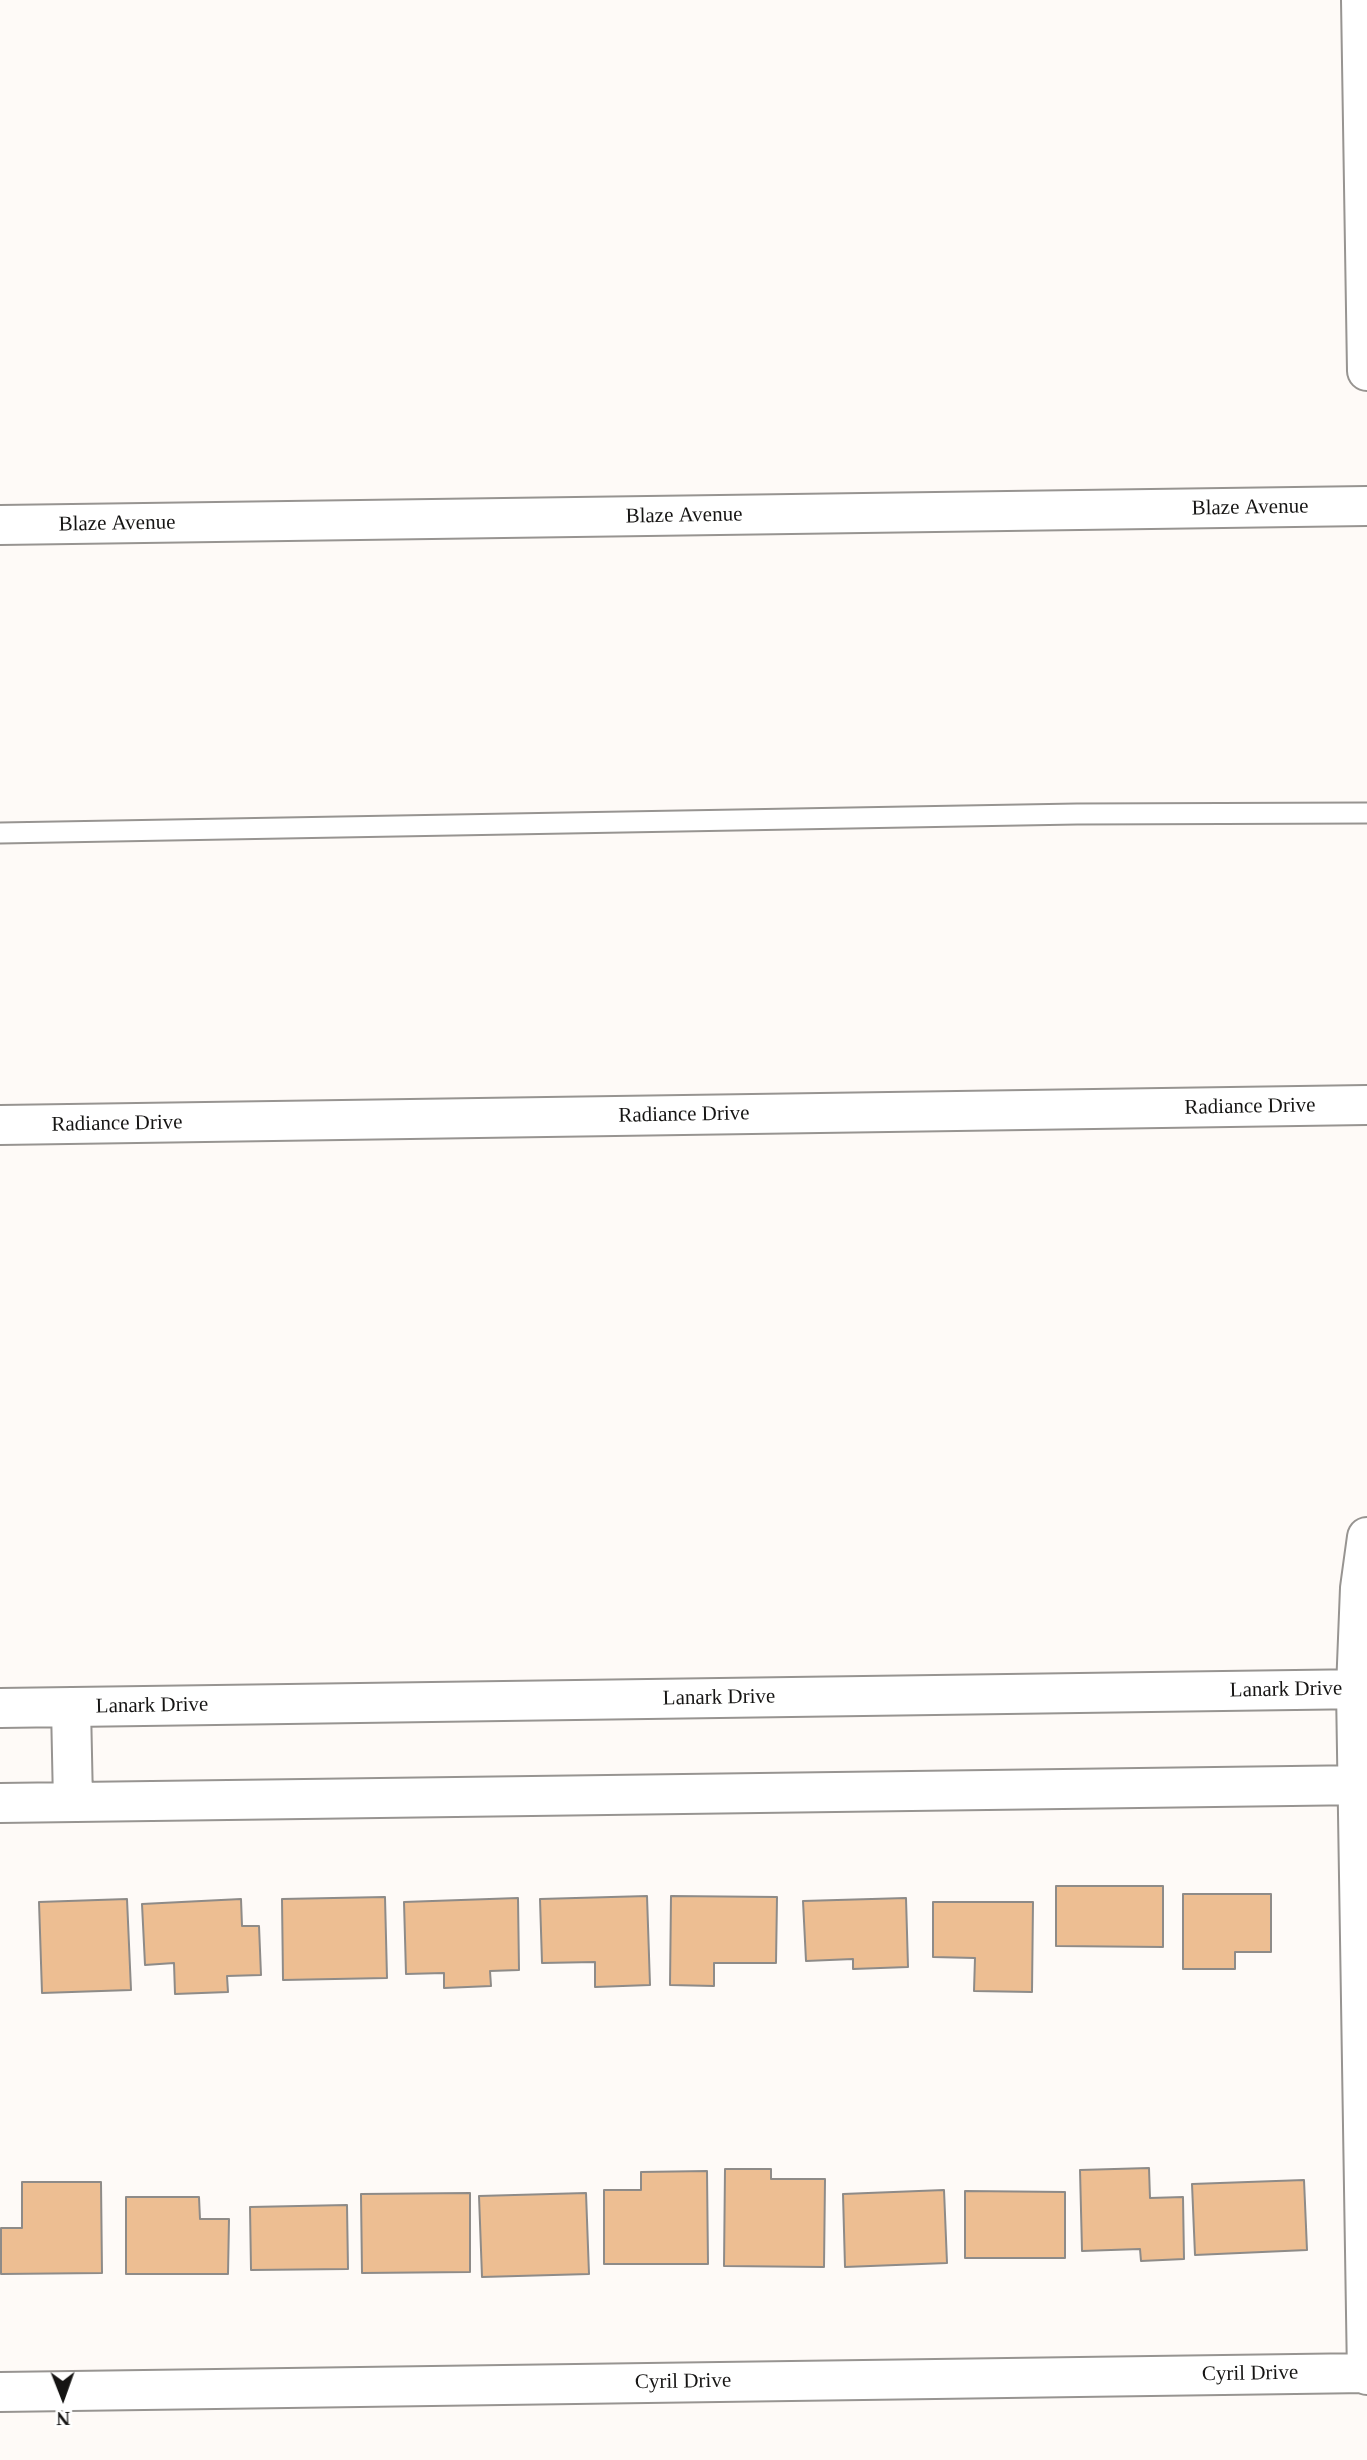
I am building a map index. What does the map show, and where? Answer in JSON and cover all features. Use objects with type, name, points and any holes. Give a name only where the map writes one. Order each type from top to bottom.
[{"type":"street","points":[[1361,0],[1367,371]]},
{"type":"street","name":"Blaze Avenue","points":[[0,525],[1367,506]]},
{"type":"street","name":"Radiance Drive","points":[[0,1125],[1367,1105]]},
{"type":"street","points":[[1367,1537],[1360,1588],[1367,2374]]},
{"type":"street","name":"Lanark Drive","points":[[0,1708],[1362,1689]]},
{"type":"street","name":"Lanark Drive","points":[[71,1707],[73,1802]]},
{"type":"street","points":[[0,1803],[1362,1785]]},
{"type":"street","name":"Cyril Drive","points":[[0,2392],[1367,2374]]},
{"type":"lane","points":[[0,833],[1050,815],[1367,813]]},
{"type":"building","points":[[1056,1886],[1163,1886],[1163,1947],[1056,1946]]},
{"type":"building","points":[[1183,1894],[1271,1894],[1271,1952],[1235,1952],[1235,1969],[1183,1969]]},
{"type":"building","points":[[647,1896],[650,1985],[595,1987],[595,1962],[542,1963],[540,1899]]},
{"type":"building","points":[[671,1896],[777,1897],[776,1963],[714,1963],[714,1986],[670,1985]]},
{"type":"building","points":[[385,1897],[387,1978],[283,1980],[282,1899]]},
{"type":"building","points":[[518,1898],[519,1970],[490,1971],[491,1986],[444,1988],[444,1973],[406,1974],[404,1902]]},
{"type":"building","points":[[906,1898],[908,1967],[853,1969],[853,1959],[806,1961],[803,1901]]},
{"type":"building","points":[[127,1899],[131,1990],[42,1993],[39,1902]]},
{"type":"building","points":[[241,1899],[242,1926],[259,1926],[261,1975],[227,1976],[228,1992],[175,1994],[174,1963],[145,1965],[142,1904]]},
{"type":"building","points":[[933,1902],[1033,1902],[1032,1992],[974,1991],[975,1958],[933,1957]]},
{"type":"building","points":[[1149,2168],[1150,2198],[1183,2197],[1184,2259],[1141,2261],[1140,2249],[1082,2251],[1080,2170]]},
{"type":"building","points":[[725,2169],[771,2169],[771,2179],[825,2179],[824,2267],[724,2266]]},
{"type":"building","points":[[707,2171],[708,2264],[604,2264],[604,2190],[641,2190],[641,2172]]},
{"type":"building","points":[[1304,2180],[1307,2250],[1195,2255],[1192,2184]]},
{"type":"building","points":[[22,2182],[101,2182],[102,2273],[1,2274],[1,2228],[22,2228]]},
{"type":"building","points":[[944,2190],[947,2263],[845,2267],[843,2194]]},
{"type":"building","points":[[965,2191],[1065,2192],[1065,2258],[965,2258]]},
{"type":"building","points":[[470,2193],[470,2272],[362,2273],[361,2194]]},
{"type":"building","points":[[586,2193],[589,2274],[482,2277],[479,2196]]},
{"type":"building","points":[[126,2197],[199,2197],[200,2219],[229,2219],[228,2274],[126,2274]]},
{"type":"building","points":[[347,2205],[348,2269],[251,2270],[250,2207]]}]
